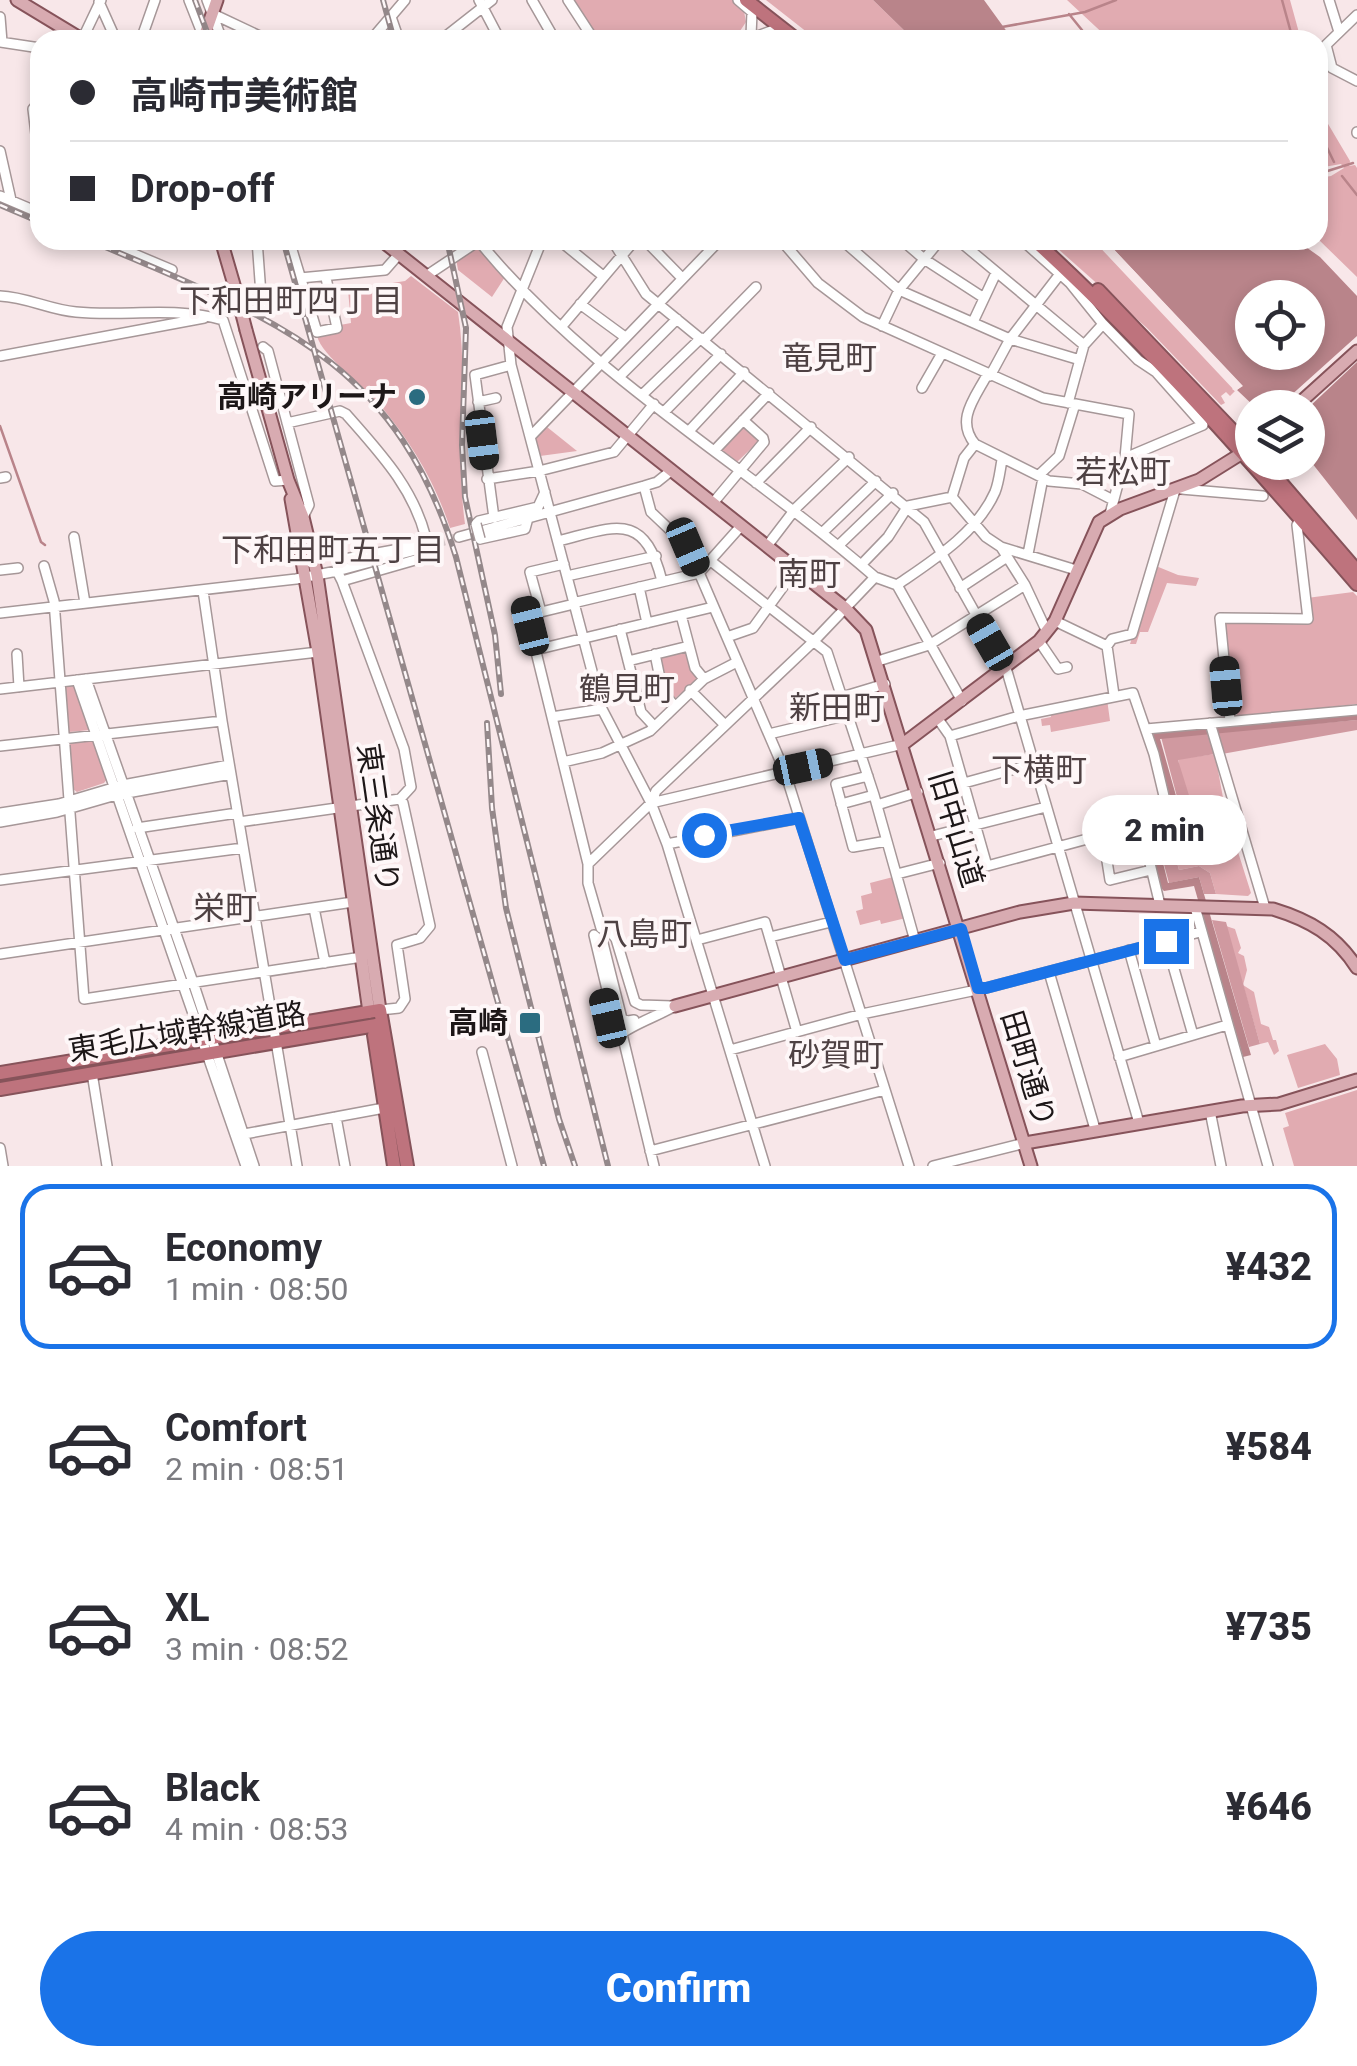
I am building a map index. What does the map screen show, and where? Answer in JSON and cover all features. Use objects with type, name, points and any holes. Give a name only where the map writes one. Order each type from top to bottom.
[{"type":"highway","points":[[746,0],[784,30]]},
{"type":"highway","points":[[760,0],[798,30]]},
{"type":"highway","points":[[1044,250],[1235,436]]},
{"type":"highway","points":[[1056,250],[1139,330],[1235,434]]},
{"type":"highway","points":[[1084,298],[1142,357],[1165,372]]},
{"type":"highway","points":[[1272,480],[1357,584]]},
{"type":"highway","points":[[1279,480],[1357,571]]},
{"type":"highway","name":"東毛広域幹線道路","points":[[0,1074],[273,1026],[376,1018]]},
{"type":"highway","name":"東毛広域幹線道路","points":[[0,1089],[276,1043],[376,1018]]},
{"type":"highway","name":"東三条通り","points":[[376,1018],[394,1166]]},
{"type":"highway","name":"東三条通り","points":[[376,1018],[407,1166]]},
{"type":"main road","points":[[18,0],[67,30]]},
{"type":"main road","points":[[207,30],[217,0]]},
{"type":"main road","name":"東三条通り","points":[[224,250],[311,576],[318,652],[346,805],[352,902],[376,1018]]},
{"type":"main road","name":"旧中山道","points":[[394,250],[845,608],[866,630],[961,929]]},
{"type":"main road","points":[[1314,390],[1357,351]]},
{"type":"main road","points":[[903,744],[1006,668],[1047,631],[1099,522],[1112,507],[1177,490],[1235,458]]},
{"type":"main road","name":"東三条通り","points":[[288,480],[303,517],[376,1018]]},
{"type":"main road","points":[[675,1006],[1020,912],[1074,903],[1265,908],[1318,927],[1341,946],[1357,968]]},
{"type":"main road","name":"田町通り","points":[[961,929],[1032,1166]]},
{"type":"main road","points":[[1025,1144],[1138,1122],[1279,1104],[1357,1080]]},
{"type":"street","points":[[144,30],[155,0]]},
{"type":"street","points":[[189,0],[200,30]]},
{"type":"street","points":[[207,0],[219,30]]},
{"type":"street","points":[[379,30],[405,0]]},
{"type":"street","points":[[532,0],[549,30]]},
{"type":"street","points":[[568,0],[588,30]]},
{"type":"street","points":[[738,0],[752,12],[750,30]]},
{"type":"street","points":[[1329,0],[1338,32]]},
{"type":"street","points":[[87,30],[100,1]]},
{"type":"street","points":[[100,1],[112,30]]},
{"type":"street","points":[[452,30],[484,2],[496,30]]},
{"type":"street","points":[[213,14],[247,30]]},
{"type":"street","points":[[1328,44],[1357,15]]},
{"type":"street","points":[[0,17],[1,42],[30,46]]},
{"type":"street","points":[[391,17],[396,30]]},
{"type":"street","points":[[1328,53],[1332,68],[1357,81]]},
{"type":"street","points":[[0,151],[11,200]]},
{"type":"street","points":[[0,196],[30,209]]},
{"type":"street","points":[[125,250],[172,270]]},
{"type":"street","points":[[257,250],[262,308]]},
{"type":"street","points":[[292,250],[317,332],[337,328],[326,278]]},
{"type":"street","points":[[426,276],[464,250]]},
{"type":"street","points":[[486,250],[520,292],[654,404],[875,578],[897,585],[962,701]]},
{"type":"street","points":[[538,250],[507,327],[511,365],[602,709],[651,803],[667,844],[765,1166]]},
{"type":"street","points":[[571,250],[603,276]]},
{"type":"street","points":[[618,250],[646,294],[924,522],[1006,668],[1138,1122]]},
{"type":"street","points":[[562,326],[626,250]]},
{"type":"street","points":[[654,250],[682,278]]},
{"type":"street","points":[[790,250],[818,283],[863,317],[941,354],[989,375],[1042,398],[1117,410],[1130,416],[1126,458],[1112,507],[1082,484],[1041,477],[1002,460],[974,444],[966,431],[965,418],[989,375],[1010,339],[1060,274]]},
{"type":"street","points":[[853,250],[899,290],[1010,339],[1080,360]]},
{"type":"street","points":[[914,250],[984,298]]},
{"type":"street","points":[[882,326],[899,290],[931,250]]},
{"type":"street","points":[[970,250],[1084,345]]},
{"type":"street","points":[[1033,250],[1084,298],[1138,360],[1156,372],[1203,425],[1126,458]]},
{"type":"street","points":[[530,437],[708,252]]},
{"type":"street","points":[[300,278],[385,270],[399,254]]},
{"type":"street","points":[[973,322],[996,273]]},
{"type":"street","points":[[643,394],[756,287]]},
{"type":"street","points":[[0,296],[27,298],[71,312],[194,314],[217,318],[236,346],[275,481],[288,480]]},
{"type":"street","points":[[580,304],[625,337]]},
{"type":"street","points":[[0,356],[217,318]]},
{"type":"street","points":[[620,376],[677,319]]},
{"type":"street","points":[[1028,554],[1041,477],[1059,456],[1084,345],[1103,324]]},
{"type":"street","points":[[263,348],[268,351],[309,506],[303,517]]},
{"type":"street","points":[[664,412],[721,354]]},
{"type":"street","points":[[922,388],[941,354]]},
{"type":"street","points":[[494,518],[475,374],[511,365]]},
{"type":"street","points":[[689,430],[744,372]]},
{"type":"street","points":[[714,451],[770,393]]},
{"type":"street","points":[[478,402],[496,398]]},
{"type":"street","points":[[488,479],[614,452],[654,404]]},
{"type":"street","points":[[287,423],[340,411],[346,414],[402,480],[421,520],[424,543]]},
{"type":"street","points":[[713,503],[764,442],[743,420]]},
{"type":"street","points":[[756,483],[811,427]]},
{"type":"street","points":[[952,497],[964,458],[974,444]]},
{"type":"street","points":[[767,546],[794,512],[849,458]]},
{"type":"street","points":[[897,585],[942,554],[974,522],[995,492],[1002,460]]},
{"type":"street","points":[[459,537],[657,482],[672,470]]},
{"type":"street","points":[[822,534],[876,481]]},
{"type":"street","points":[[644,486],[651,512],[683,540],[784,772],[909,1166]]},
{"type":"street","points":[[1114,696],[1107,646],[1112,639],[1132,634],[1177,490],[1263,496]]},
{"type":"street","points":[[528,518],[524,529],[480,539],[476,524],[538,506],[544,492]]},
{"type":"street","points":[[838,546],[892,493]]},
{"type":"street","points":[[861,565],[888,537],[908,506],[952,497]]},
{"type":"street","points":[[952,497],[986,536],[1001,547],[1076,570]]},
{"type":"street","points":[[632,529],[651,512]]},
{"type":"street","points":[[1230,721],[1220,618],[1308,618],[1297,525],[1300,519]]},
{"type":"street","points":[[558,541],[618,526],[632,529],[656,556],[662,582]]},
{"type":"street","points":[[564,564],[530,572],[541,612],[699,573],[741,526]]},
{"type":"street","points":[[74,538],[85,604]]},
{"type":"street","points":[[137,828],[400,799],[411,787],[407,760],[340,576],[339,560],[424,543]]},
{"type":"street","points":[[0,613],[311,576],[340,576],[424,543]]},
{"type":"street","points":[[1001,547],[1047,631],[1058,669],[1067,666]]},
{"type":"street","points":[[566,576],[656,556]]},
{"type":"street","points":[[960,588],[1007,557]]},
{"type":"street","points":[[712,562],[827,652],[916,941]]},
{"type":"street","points":[[44,566],[54,607],[84,1000],[362,957]]},
{"type":"street","points":[[0,570],[18,568]]},
{"type":"street","points":[[726,637],[753,628],[796,569]]},
{"type":"street","points":[[588,864],[651,803],[655,792],[875,578]]},
{"type":"street","points":[[878,661],[930,645],[1025,585]]},
{"type":"street","points":[[639,587],[647,623]]},
{"type":"street","points":[[204,591],[297,1166]]},
{"type":"street","points":[[524,603],[588,864],[596,932],[603,943],[622,1019],[656,1014]]},
{"type":"street","points":[[535,650],[713,607]]},
{"type":"street","points":[[681,615],[695,668],[704,679]]},
{"type":"street","points":[[620,630],[641,712],[654,726]]},
{"type":"street","points":[[1047,631],[1107,646]]},
{"type":"street","points":[[628,661],[689,646]]},
{"type":"street","points":[[0,689],[318,652]]},
{"type":"street","points":[[16,654],[20,687]]},
{"type":"street","points":[[655,654],[664,693],[675,706]]},
{"type":"street","points":[[563,762],[602,754],[654,726],[704,679],[737,662]]},
{"type":"street","points":[[81,680],[208,1037],[246,1166]]},
{"type":"street","points":[[842,697],[885,684]]},
{"type":"street","points":[[690,690],[724,724]]},
{"type":"street","points":[[938,719],[950,736],[987,866],[1169,817],[1133,692],[1019,716],[950,736]]},
{"type":"street","points":[[552,717],[602,709]]},
{"type":"street","points":[[1146,729],[1212,728],[1230,721],[1357,710]]},
{"type":"street","points":[[769,734],[848,715]]},
{"type":"street","points":[[0,746],[222,721]]},
{"type":"street","points":[[1212,728],[1265,908]]},
{"type":"street","points":[[651,803],[903,744]]},
{"type":"street","points":[[830,761],[853,846],[887,841]]},
{"type":"street","points":[[964,783],[1033,764]]},
{"type":"street","points":[[0,822],[120,790],[230,770]]},
{"type":"street","points":[[836,784],[868,776]]},
{"type":"street","points":[[120,790],[137,828],[146,862]]},
{"type":"street","points":[[841,804],[918,792]]},
{"type":"street","points":[[376,1018],[399,1008],[405,1000],[398,942],[420,938],[427,933],[429,921],[400,799]]},
{"type":"street","points":[[0,814],[71,804]]},
{"type":"street","points":[[932,836],[1046,807]]},
{"type":"street","points":[[667,844],[799,818]]},
{"type":"street","points":[[1141,826],[1160,905]]},
{"type":"street","points":[[1103,836],[1110,880],[1151,870]]},
{"type":"street","points":[[0,880],[244,848]]},
{"type":"street","points":[[898,874],[940,863]]},
{"type":"street","points":[[0,954],[352,902]]},
{"type":"street","points":[[1195,906],[1268,1166]]},
{"type":"street","points":[[314,908],[325,963]]},
{"type":"street","points":[[697,940],[765,922],[797,1032]]},
{"type":"street","points":[[770,937],[831,922]]},
{"type":"street","points":[[596,932],[614,934],[635,1002],[675,1006],[628,1024],[609,1023],[589,937],[596,932]]},
{"type":"street","points":[[730,1050],[1200,932]]},
{"type":"street","points":[[1166,941],[1193,1035]]},
{"type":"street","points":[[1129,950],[1156,1046]]},
{"type":"street","points":[[1049,972],[1095,1129]]},
{"type":"street","points":[[654,1166],[623,1030],[648,1022],[675,1006]]},
{"type":"street","points":[[1119,1057],[1228,1025]]},
{"type":"street","points":[[482,1052],[512,1166]]},
{"type":"street","points":[[92,1074],[107,1166]]},
{"type":"street","points":[[650,1151],[886,1090]]},
{"type":"street","points":[[239,1135],[384,1108]]},
{"type":"street","points":[[1210,1111],[1221,1166]]},
{"type":"street","points":[[336,1116],[345,1166]]},
{"type":"street","points":[[239,1135],[254,1166]]},
{"type":"street","points":[[933,1166],[1025,1144]]},
{"type":"street","points":[[0,1148],[3,1166]]},
{"type":"shaded area","points":[[572,0],[732,0],[744,11],[746,22],[741,30],[591,30]]},
{"type":"shaded area","points":[[766,0],[873,0],[904,30],[804,30]]},
{"type":"shaded area","points":[[873,0],[984,0],[1006,30],[904,30]]},
{"type":"shaded area","points":[[1067,0],[1290,0],[1298,30],[1099,30]]},
{"type":"shaded area","points":[[1328,124],[1350,161],[1349,166],[1357,168],[1357,277],[1328,249],[1328,176],[1344,168],[1341,164],[1328,166]]},
{"type":"shaded area","points":[[470,250],[483,250],[505,277],[492,297],[458,270],[456,258]]},
{"type":"shaded area","points":[[1059,250],[1102,250],[1235,391],[1230,396],[1226,392],[1221,396],[1225,403],[1221,405],[1147,328]]},
{"type":"shaded area","points":[[1114,250],[1310,250],[1357,296],[1357,520],[1325,480],[1325,390],[1237,390],[1242,386]]},
{"type":"shaded area","name":"高崎アリーナ","points":[[411,276],[458,312],[465,524],[450,528],[421,463],[402,433],[380,405],[327,353],[317,336],[340,332],[340,325],[351,323],[348,290],[405,281]]},
{"type":"shaded area","points":[[743,423],[760,440],[737,462],[719,448]]},
{"type":"shaded area","points":[[547,426],[577,451],[540,456],[535,438]]},
{"type":"shaded area","points":[[1156,566],[1199,578],[1196,586],[1167,583],[1148,632],[1140,632],[1136,644],[1130,644]]},
{"type":"shaded area","points":[[1353,592],[1357,596],[1357,704],[1239,717],[1230,707],[1223,625],[1226,621],[1309,621],[1307,598]]},
{"type":"shaded area","points":[[684,650],[697,680],[673,700],[665,691],[659,656]]},
{"type":"shaded area","points":[[63,682],[74,683],[90,730],[69,732]]},
{"type":"shaded area","points":[[1107,699],[1110,721],[1051,732],[1050,725],[1042,726],[1041,719],[1051,717],[1050,712]]},
{"type":"shaded area","points":[[1357,714],[1357,720],[1160,739],[1184,824],[1156,835],[1168,883],[1199,877],[1251,1055],[1243,1057],[1194,886],[1164,891],[1161,888],[1147,832],[1176,819],[1153,734]]},
{"type":"shaded area","points":[[1357,720],[1357,730],[1222,754],[1215,732]]},
{"type":"shaded area","points":[[1207,733],[1215,754],[1178,760],[1197,821],[1190,835],[1171,841],[1179,870],[1199,866],[1210,873],[1216,894],[1204,894],[1199,877],[1169,883],[1156,835],[1184,823],[1161,737]]},
{"type":"shaded area","points":[[94,738],[107,779],[77,792],[73,789],[69,740]]},
{"type":"shaded area","points":[[1215,754],[1226,814],[1251,893],[1248,896],[1216,894],[1210,873],[1199,866],[1179,870],[1171,840],[1190,835],[1178,759]]},
{"type":"shaded area","points":[[893,877],[906,918],[860,925],[856,911],[863,909],[861,896],[872,893],[870,883]]},
{"type":"shaded area","points":[[1212,920],[1226,922],[1260,1044],[1249,1047]]},
{"type":"shaded area","points":[[1226,926],[1235,929],[1241,948],[1238,953],[1244,956],[1247,970],[1243,985]]},
{"type":"shaded area","points":[[1243,985],[1254,992],[1261,1024],[1269,1027],[1276,1040],[1279,1051],[1274,1055],[1268,1042],[1260,1044]]},
{"type":"shaded area","points":[[1325,1044],[1337,1059],[1340,1075],[1298,1088],[1287,1055]]},
{"type":"shaded area","points":[[1357,1090],[1357,1166],[1294,1166],[1283,1128],[1289,1126],[1285,1113]]},
{"type":"pier","points":[[1109,250],[1114,250],[1243,386],[1232,389],[1236,385]]},
{"type":"pier","points":[[1357,336],[1357,362],[1325,392],[1297,390],[1319,370],[1325,370],[1325,365]]},
{"type":"waterway","points":[[1002,27],[1085,12],[1116,0]]},
{"type":"waterway","points":[[1282,0],[1290,30]]},
{"type":"waterway","points":[[1069,14],[1082,30]]},
{"type":"waterway","points":[[1328,150],[1334,162]]},
{"type":"waterway","points":[[1328,171],[1353,163]]},
{"type":"waterway","points":[[1342,176],[1357,195]]},
{"type":"waterway","points":[[0,426],[45,545]]},
{"type":"tunnel","points":[[423,547],[459,537]]},
{"type":"railway","points":[[195,0],[206,30]]},
{"type":"railway","points":[[383,0],[391,30]]},
{"type":"railway","points":[[0,205],[30,218]]},
{"type":"railway","points":[[112,250],[212,293],[315,351],[359,388],[397,433],[430,488],[456,557],[608,1166]]},
{"type":"railway","points":[[286,250],[544,1166]]},
{"type":"railway","points":[[449,250],[466,328],[462,445],[465,497],[495,635],[501,694]]},
{"type":"railway","points":[[487,723],[492,808],[506,908],[559,1119],[575,1166]]},
{"type":"place","name":"高崎アリーナ","points":[[417,397]]},
{"type":"place","name":"高崎","points":[[530,1023]]},
{"type":"district","name":"下和田町四丁目","points":[[291,301]]},
{"type":"district","name":"竜見町","points":[[829,358]]},
{"type":"district","name":"若松町","points":[[1123,472]]},
{"type":"district","name":"下和田町五丁目","points":[[333,550]]},
{"type":"district","name":"南町","points":[[809,574]]},
{"type":"district","name":"鶴見町","points":[[627,689]]},
{"type":"district","name":"新田町","points":[[837,708]]},
{"type":"district","name":"下横町","points":[[1039,770]]},
{"type":"district","name":"栄町","points":[[225,908]]},
{"type":"district","name":"八島町","points":[[644,934]]},
{"type":"district","name":"砂賀町","points":[[836,1055]]},
{"type":"route","points":[[704,835],[799,818],[845,960],[961,929],[978,988],[986,988],[1166,941]]}]
